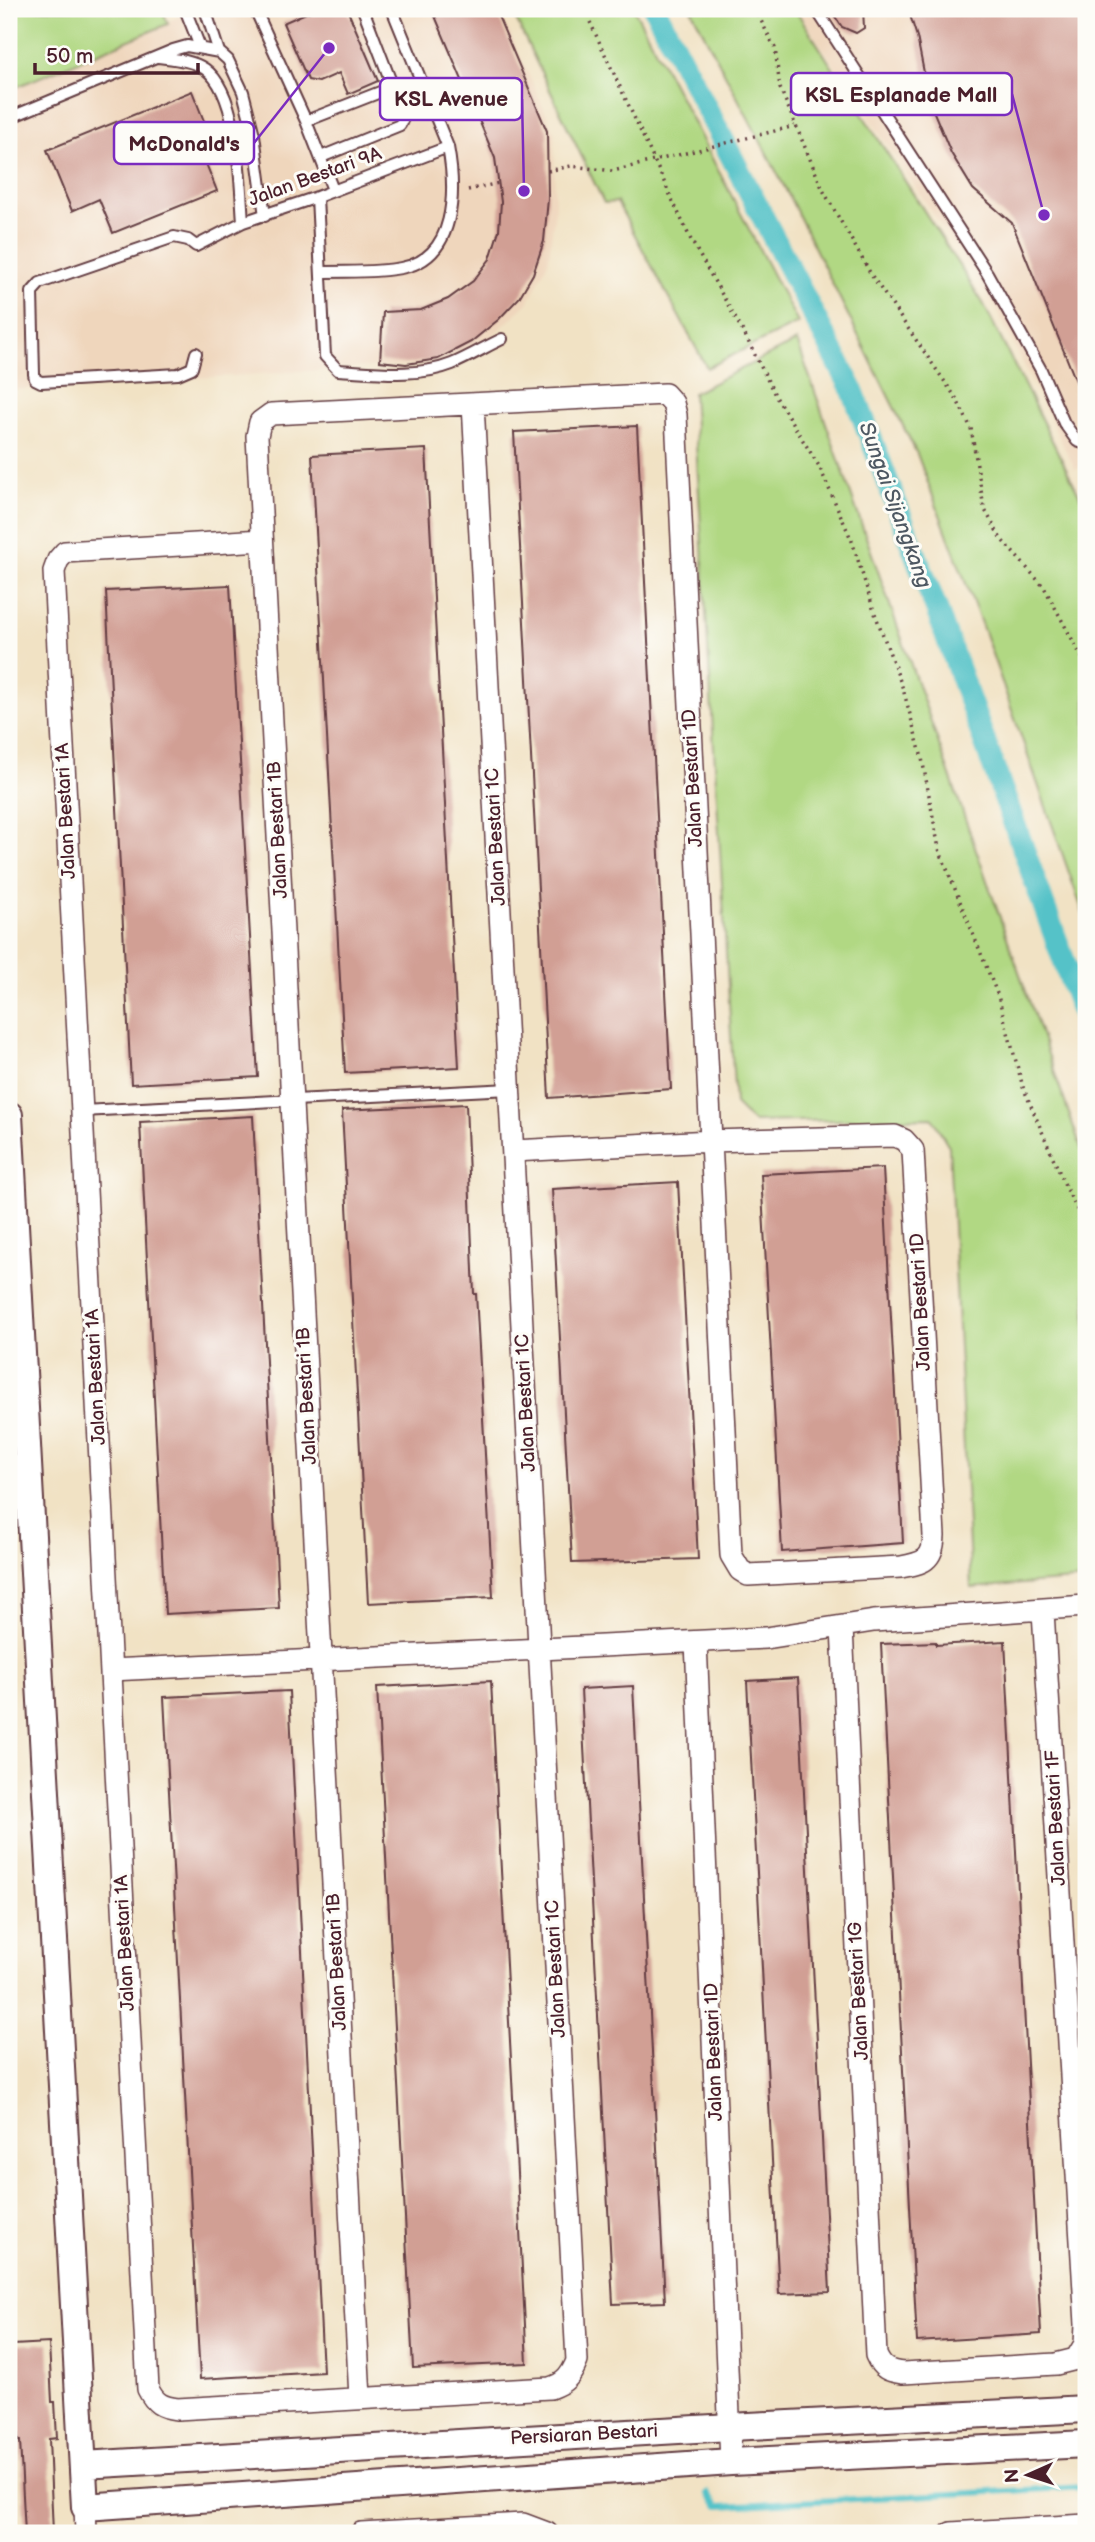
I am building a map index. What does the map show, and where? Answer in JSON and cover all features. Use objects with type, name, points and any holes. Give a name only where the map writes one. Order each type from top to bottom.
[{"type":"street","name":"Jalan Bestari 1D","points":[[473,404],[665,394],[673,403],[676,415],[711,1141],[731,1555],[740,1570],[748,1575],[917,1564],[928,1558],[933,1548],[934,1536],[913,1150],[904,1140],[895,1136],[711,1141]]},
{"type":"street","name":"Jalan Bestari 1B","points":[[360,2398],[257,436],[260,422],[271,414],[473,404]]},
{"type":"street","name":"Jalan Bestari 1C","points":[[360,2398],[550,2388],[564,2383],[572,2374],[577,2361],[473,404]]},
{"type":"street","name":"Jalan Bestari 1A","points":[[262,540],[65,552],[54,571],[148,2389],[154,2402],[177,2409],[360,2398]]},
{"type":"street","points":[[9,1115],[86,2533]]},
{"type":"street","points":[[513,1150],[711,1141]]},
{"type":"street","points":[[111,1670],[766,1639],[874,1621],[1086,1606]]},
{"type":"street","name":"Jalan Bestari 1F","points":[[876,2355],[880,2366],[890,2372],[903,2373],[1056,2364],[1076,2359],[1085,2344],[1086,2324],[1044,1611]]},
{"type":"street","name":"Jalan Bestari 1G","points":[[842,1627],[876,2355]]},
{"type":"street","name":"Jalan Bestari 1D","points":[[696,1643],[731,2462]]},
{"type":"street","name":"Persiaran Bestari","points":[[83,2465],[1086,2409]]},
{"type":"street","name":"Persiaran Bestari","points":[[85,2507],[731,2462],[1086,2444]]},
{"type":"street","points":[[362,2533],[523,2524],[547,2533]]},
{"type":"street","points":[[951,2533],[1086,2525]]},
{"type":"lane","points":[[185,9],[200,47]]},
{"type":"lane","points":[[205,9],[219,52]]},
{"type":"lane","points":[[255,9],[306,121],[333,190]]},
{"type":"lane","points":[[321,158],[400,125],[404,116],[363,9]]},
{"type":"lane","points":[[817,9],[987,273],[1041,370],[1064,423],[1077,441],[1086,444]]},
{"type":"lane","points":[[321,272],[401,268],[419,262],[435,249],[450,218],[453,194],[448,147],[394,10]]},
{"type":"lane","points":[[9,118],[173,50],[187,46],[219,52],[228,60],[243,92],[254,135],[265,216]]},
{"type":"lane","points":[[158,57],[183,60],[203,67],[215,78],[229,110],[236,138],[243,222]]},
{"type":"lane","points":[[306,121],[393,87]]},
{"type":"lane","name":"Jalan Bestari 9A","points":[[196,353],[192,368],[178,374],[41,382],[34,374],[32,292],[40,283],[174,237],[188,240],[196,246],[243,222],[448,147]]},
{"type":"lane","points":[[317,197],[325,356],[338,370],[394,373],[422,371],[450,365],[502,339]]},
{"type":"lane","points":[[82,1111],[510,1089]]},
{"type":"path","points":[[755,9],[775,47],[780,88],[822,190],[872,276],[957,398],[971,428],[984,508],[1001,539],[1044,587],[1086,665]]},
{"type":"path","points":[[590,22],[691,240],[746,335],[776,397],[819,466],[852,541],[906,701],[922,758],[939,849],[998,996],[1023,1087],[1086,1227]]},
{"type":"path","points":[[548,171],[571,166],[613,171],[795,126]]},
{"type":"path","points":[[453,194],[499,183]]},
{"type":"shaded area","points":[[196,9],[499,9],[554,131],[555,210],[548,262],[528,303],[491,337],[448,361],[415,366],[9,390],[9,92]]},
{"type":"shaded area","points":[[797,9],[1086,9],[1086,464],[1075,469],[997,310]]},
{"type":"green space","points":[[9,9],[162,9],[168,24],[9,90]]},
{"type":"green space","points":[[511,9],[634,9],[798,323],[707,368],[617,202],[604,203]]},
{"type":"green space","points":[[691,9],[795,9],[983,303],[1086,508],[1086,921],[985,634],[917,454],[786,190]]},
{"type":"green space","points":[[797,341],[1086,1162],[1086,1579],[971,1588],[949,1146],[932,1118],[753,1122],[735,1104],[693,393]]},
{"type":"building","points":[[315,9],[347,9],[378,81],[348,94],[339,73],[319,82],[308,80],[283,23]]},
{"type":"building","points":[[432,9],[495,9],[547,131],[548,199],[544,241],[533,274],[519,298],[471,342],[438,359],[406,364],[380,361],[383,312],[421,310],[448,299],[473,281],[490,259],[499,230],[501,202],[495,158]]},
{"type":"building","points":[[830,9],[863,9],[864,28],[856,33],[842,27]]},
{"type":"building","points":[[908,9],[1086,9],[1086,406],[1012,223],[973,189],[951,153],[930,103],[917,37]]},
{"type":"building","points":[[192,91],[216,151],[203,156],[217,191],[113,233],[99,199],[72,211],[47,150]]},
{"type":"building","points":[[637,426],[671,1089],[549,1098],[514,432]]},
{"type":"building","points":[[426,449],[459,1067],[345,1073],[312,455]]},
{"type":"building","points":[[230,585],[258,1077],[131,1084],[106,591]]},
{"type":"building","points":[[466,1104],[474,1294],[493,1597],[368,1603],[342,1110]]},
{"type":"building","points":[[253,1116],[279,1608],[165,1614],[140,1122]]},
{"type":"building","points":[[883,1168],[903,1543],[782,1552],[761,1174]]},
{"type":"building","points":[[678,1182],[698,1559],[572,1563],[552,1189]]},
{"type":"building","points":[[1005,1641],[1041,2334],[917,2342],[881,1644],[936,1642],[936,1645]]},
{"type":"building","points":[[798,1678],[830,2292],[779,2294],[747,1681]]},
{"type":"building","points":[[491,1681],[527,2363],[413,2368],[377,1687]]},
{"type":"building","points":[[633,1686],[665,2302],[613,2304],[581,1689]]},
{"type":"building","points":[[289,1691],[323,2372],[200,2379],[164,1697]]},
{"type":"building","points":[[49,2343],[57,2438],[49,2439],[53,2533],[25,2533],[20,2441],[15,2408],[9,2409],[9,2387],[15,2387],[13,2345]]},
{"type":"waterway","name":"Sungai Sijangkang","points":[[655,9],[852,389],[938,613],[1086,1022]]},
{"type":"waterway","points":[[708,2493],[719,2506],[1086,2487]]},
{"type":"place","name":"McDonald's","points":[[329,48]]},
{"type":"place","name":"KSL Avenue","points":[[524,191]]},
{"type":"place","name":"KSL Esplanade Mall","points":[[1044,215]]}]
